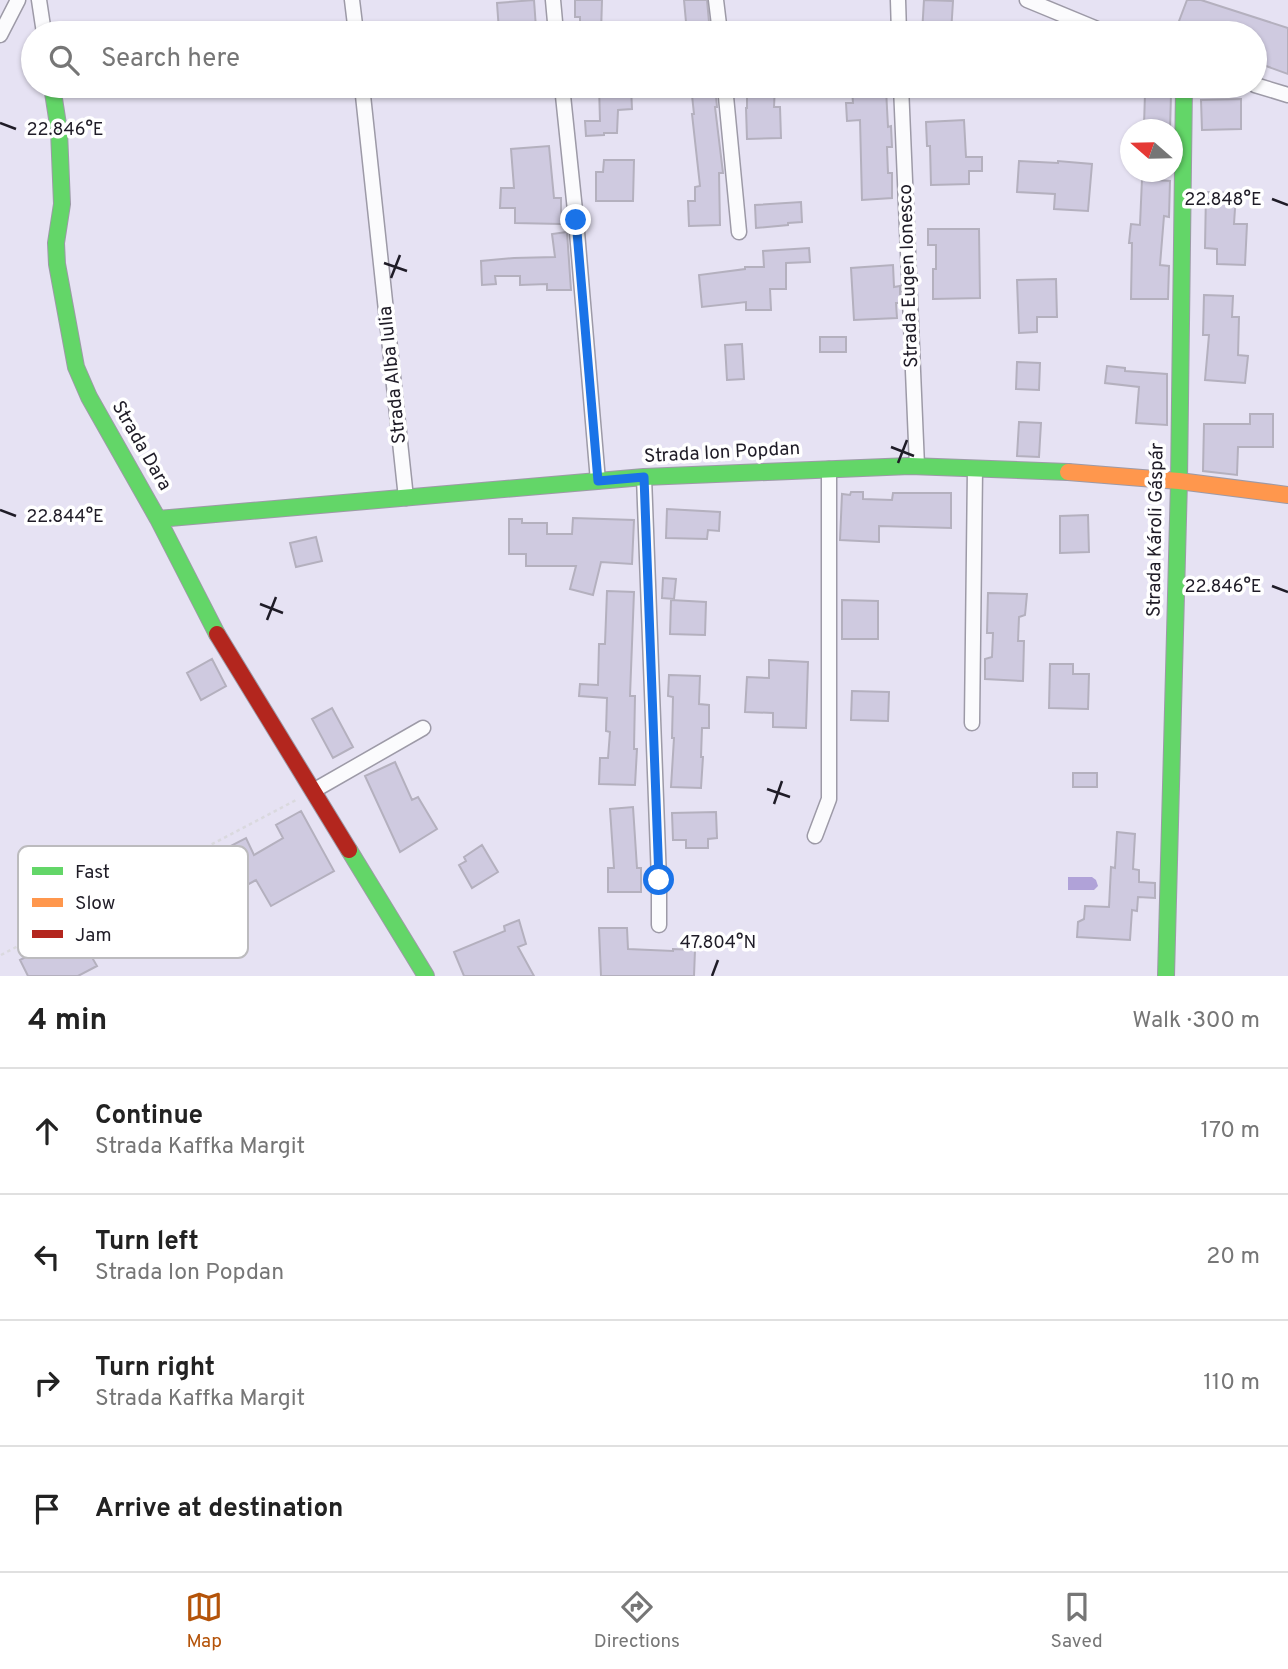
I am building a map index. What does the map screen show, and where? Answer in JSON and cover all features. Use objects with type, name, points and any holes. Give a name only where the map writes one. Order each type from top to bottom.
[{"type":"street","points":[[0,35],[18,0]]},
{"type":"street","points":[[39,0],[42,21]]},
{"type":"street","points":[[352,0],[355,21]]},
{"type":"street","points":[[553,0],[555,21]]},
{"type":"street","points":[[716,0],[719,21]]},
{"type":"street","points":[[898,0],[899,21]]},
{"type":"street","points":[[1027,0],[1078,21]]},
{"type":"street","points":[[1267,89],[1288,95]]},
{"type":"street","name":"Strada Dara","points":[[54,98],[59,131],[62,204],[56,243],[57,264],[76,367],[89,397],[158,519],[213,627],[426,976]]},
{"type":"street","name":"Strada Alba Iulia","points":[[363,98],[406,498]]},
{"type":"street","points":[[563,98],[598,481]]},
{"type":"street","points":[[726,98],[739,232]]},
{"type":"street","name":"Strada Eugen Ionesco","points":[[902,98],[918,466]]},
{"type":"street","name":"Strada Károli Gáspár","points":[[1166,976],[1179,481],[1184,98]]},
{"type":"street","name":"Strada Ion Popdan","points":[[158,519],[644,477],[918,466],[1089,473],[1288,495]]},
{"type":"street","points":[[815,836],[829,799],[828,469]]},
{"type":"street","points":[[972,723],[975,469]]},
{"type":"street","points":[[644,477],[659,925]]},
{"type":"street","points":[[313,791],[423,729]]},
{"type":"path","points":[[209,846],[313,791]]},
{"type":"path","points":[[1,956],[18,947]]},
{"type":"shaded area","points":[[1068,877],[1092,877],[1098,886],[1094,890],[1068,890]]},
{"type":"building","points":[[534,0],[536,21],[498,21],[497,3]]},
{"type":"building","points":[[575,0],[602,0],[601,21],[580,21],[580,17],[575,17]]},
{"type":"building","points":[[684,0],[707,0],[709,21],[686,21]]},
{"type":"building","points":[[924,0],[953,1],[952,21],[923,21]]},
{"type":"building","points":[[1187,0],[1201,0],[1266,21],[1179,21]]},
{"type":"building","points":[[1267,21],[1288,28],[1288,74],[1267,66]]},
{"type":"building","points":[[599,98],[632,98],[632,109],[618,110],[617,133],[586,136],[585,121],[600,121]]},
{"type":"building","points":[[692,98],[716,98],[723,173],[719,173],[720,225],[689,226],[688,201],[695,201],[695,187],[700,186]]},
{"type":"building","points":[[747,98],[774,98],[774,107],[780,107],[781,138],[747,139]]},
{"type":"building","points":[[853,98],[886,98],[888,127],[891,126],[892,147],[887,147],[888,173],[892,173],[892,198],[862,200],[860,120],[847,121],[846,103],[853,103]]},
{"type":"building","points":[[1145,98],[1171,98],[1170,119],[1144,119]]},
{"type":"building","points":[[1241,99],[1241,129],[1202,130],[1201,100]]},
{"type":"building","points":[[964,120],[966,157],[982,157],[982,171],[969,171],[969,184],[931,185],[926,122]]},
{"type":"building","points":[[549,146],[554,198],[561,198],[561,224],[515,223],[515,208],[500,208],[501,188],[514,188],[511,149]]},
{"type":"building","points":[[604,160],[634,160],[633,201],[596,201],[596,172],[603,172]]},
{"type":"building","points":[[1019,161],[1092,164],[1088,211],[1054,209],[1055,194],[1017,192]]},
{"type":"building","points":[[1142,182],[1170,182],[1169,217],[1164,216],[1160,265],[1169,266],[1168,299],[1131,299],[1131,224],[1140,225]]},
{"type":"building","points":[[1206,192],[1236,193],[1234,224],[1247,224],[1245,265],[1217,264],[1217,249],[1205,248]]},
{"type":"building","points":[[801,202],[802,222],[756,228],[755,205]]},
{"type":"building","points":[[928,229],[979,229],[980,298],[933,299],[936,245],[928,245]]},
{"type":"building","points":[[567,232],[571,290],[547,290],[547,284],[520,285],[520,276],[495,276],[496,284],[482,285],[481,261],[555,257],[552,234]]},
{"type":"building","points":[[809,248],[810,262],[786,263],[786,289],[770,289],[771,310],[746,310],[746,302],[702,307],[699,275],[745,267],[764,267],[763,251]]},
{"type":"building","points":[[893,265],[894,287],[900,286],[900,303],[896,303],[897,318],[854,320],[851,268]]},
{"type":"building","points":[[1056,279],[1057,317],[1037,317],[1037,332],[1019,333],[1017,280]]},
{"type":"building","points":[[1204,295],[1233,296],[1232,317],[1239,317],[1238,355],[1248,356],[1245,383],[1205,380],[1209,335],[1203,335]]},
{"type":"building","points":[[820,337],[846,337],[846,352],[820,352]]},
{"type":"building","points":[[742,344],[744,379],[727,380],[725,345]]},
{"type":"building","points":[[1017,362],[1040,363],[1039,390],[1016,389]]},
{"type":"building","points":[[1107,366],[1125,368],[1125,371],[1167,374],[1167,425],[1136,423],[1139,387],[1105,383]]},
{"type":"building","points":[[1250,414],[1273,414],[1273,447],[1238,447],[1237,475],[1203,471],[1204,424],[1250,424]]},
{"type":"building","points":[[1019,422],[1041,423],[1039,457],[1017,456]]},
{"type":"building","points":[[851,492],[863,492],[863,499],[892,500],[893,493],[951,493],[951,528],[879,526],[879,542],[840,540],[842,494],[850,495]]},
{"type":"building","points":[[667,509],[720,512],[719,531],[708,530],[707,539],[666,538]]},
{"type":"building","points":[[1088,515],[1089,552],[1060,553],[1060,516]]},
{"type":"building","points":[[573,518],[634,520],[632,564],[601,562],[593,595],[570,589],[576,566],[526,566],[526,554],[509,554],[509,519],[522,519],[522,523],[547,523],[547,534],[572,534]]},
{"type":"building","points":[[316,537],[322,561],[296,567],[290,543]]},
{"type":"building","points":[[663,578],[676,579],[674,599],[662,598]]},
{"type":"building","points":[[607,591],[634,592],[630,696],[635,696],[635,785],[599,784],[600,758],[608,758],[610,732],[606,731],[607,698],[579,696],[580,684],[598,685],[599,644],[605,644]]},
{"type":"building","points":[[988,593],[1027,594],[1025,615],[1019,617],[1018,641],[1024,641],[1023,681],[985,679],[985,659],[992,657],[993,633],[987,633]]},
{"type":"building","points":[[671,600],[706,602],[705,635],[670,634]]},
{"type":"building","points":[[842,600],[878,601],[878,639],[842,639]]},
{"type":"building","points":[[212,659],[226,686],[201,700],[187,673]]},
{"type":"building","points":[[769,660],[808,662],[806,728],[773,727],[773,713],[745,712],[747,677],[769,678]]},
{"type":"building","points":[[1050,664],[1073,664],[1073,674],[1089,674],[1088,709],[1049,708]]},
{"type":"building","points":[[669,675],[700,676],[699,704],[709,705],[709,728],[702,728],[701,788],[671,787],[674,738],[673,697],[668,696]]},
{"type":"building","points":[[852,691],[889,692],[888,721],[851,720]]},
{"type":"building","points":[[332,708],[353,747],[333,758],[312,719]]},
{"type":"building","points":[[395,762],[412,800],[418,797],[437,829],[400,852],[365,776]]},
{"type":"building","points":[[1073,773],[1097,773],[1097,787],[1073,787]]},
{"type":"building","points":[[633,807],[637,868],[641,868],[641,892],[608,892],[608,868],[614,868],[610,809]]},
{"type":"building","points":[[301,811],[334,871],[271,906],[256,880],[248,884],[248,846],[231,846],[246,838],[254,855],[283,838],[276,825]]},
{"type":"building","points":[[716,812],[717,838],[708,839],[708,848],[686,848],[686,840],[673,840],[672,813]]},
{"type":"building","points":[[1117,832],[1135,834],[1133,869],[1139,870],[1139,882],[1155,883],[1155,898],[1138,897],[1137,911],[1132,910],[1130,940],[1077,937],[1078,922],[1084,919],[1085,906],[1109,907],[1111,867],[1115,868]]},
{"type":"building","points":[[482,845],[498,872],[472,888],[459,865],[466,861],[464,857]]},
{"type":"building","points":[[519,920],[526,944],[518,947],[534,976],[464,976],[454,952],[505,931],[504,926]]},
{"type":"building","points":[[599,928],[627,928],[628,949],[695,950],[694,976],[601,976]]},
{"type":"building","points":[[92,958],[97,966],[78,976],[28,976],[20,960]]},
{"type":"traffic: fast","points":[[54,98],[59,131],[62,204],[56,243],[57,264],[76,367],[89,397],[158,519],[217,634]]},
{"type":"traffic: fast","points":[[1166,976],[1179,481],[1184,98]]},
{"type":"traffic: fast","points":[[158,519],[644,477],[910,466],[1068,472]]},
{"type":"traffic: fast","points":[[349,850],[426,976]]},
{"type":"traffic: slow","points":[[1068,472],[1179,481],[1288,495]]},
{"type":"traffic: jam","points":[[217,634],[349,850]]},
{"type":"route","points":[[576,220],[598,481],[644,477],[659,880]]}]
